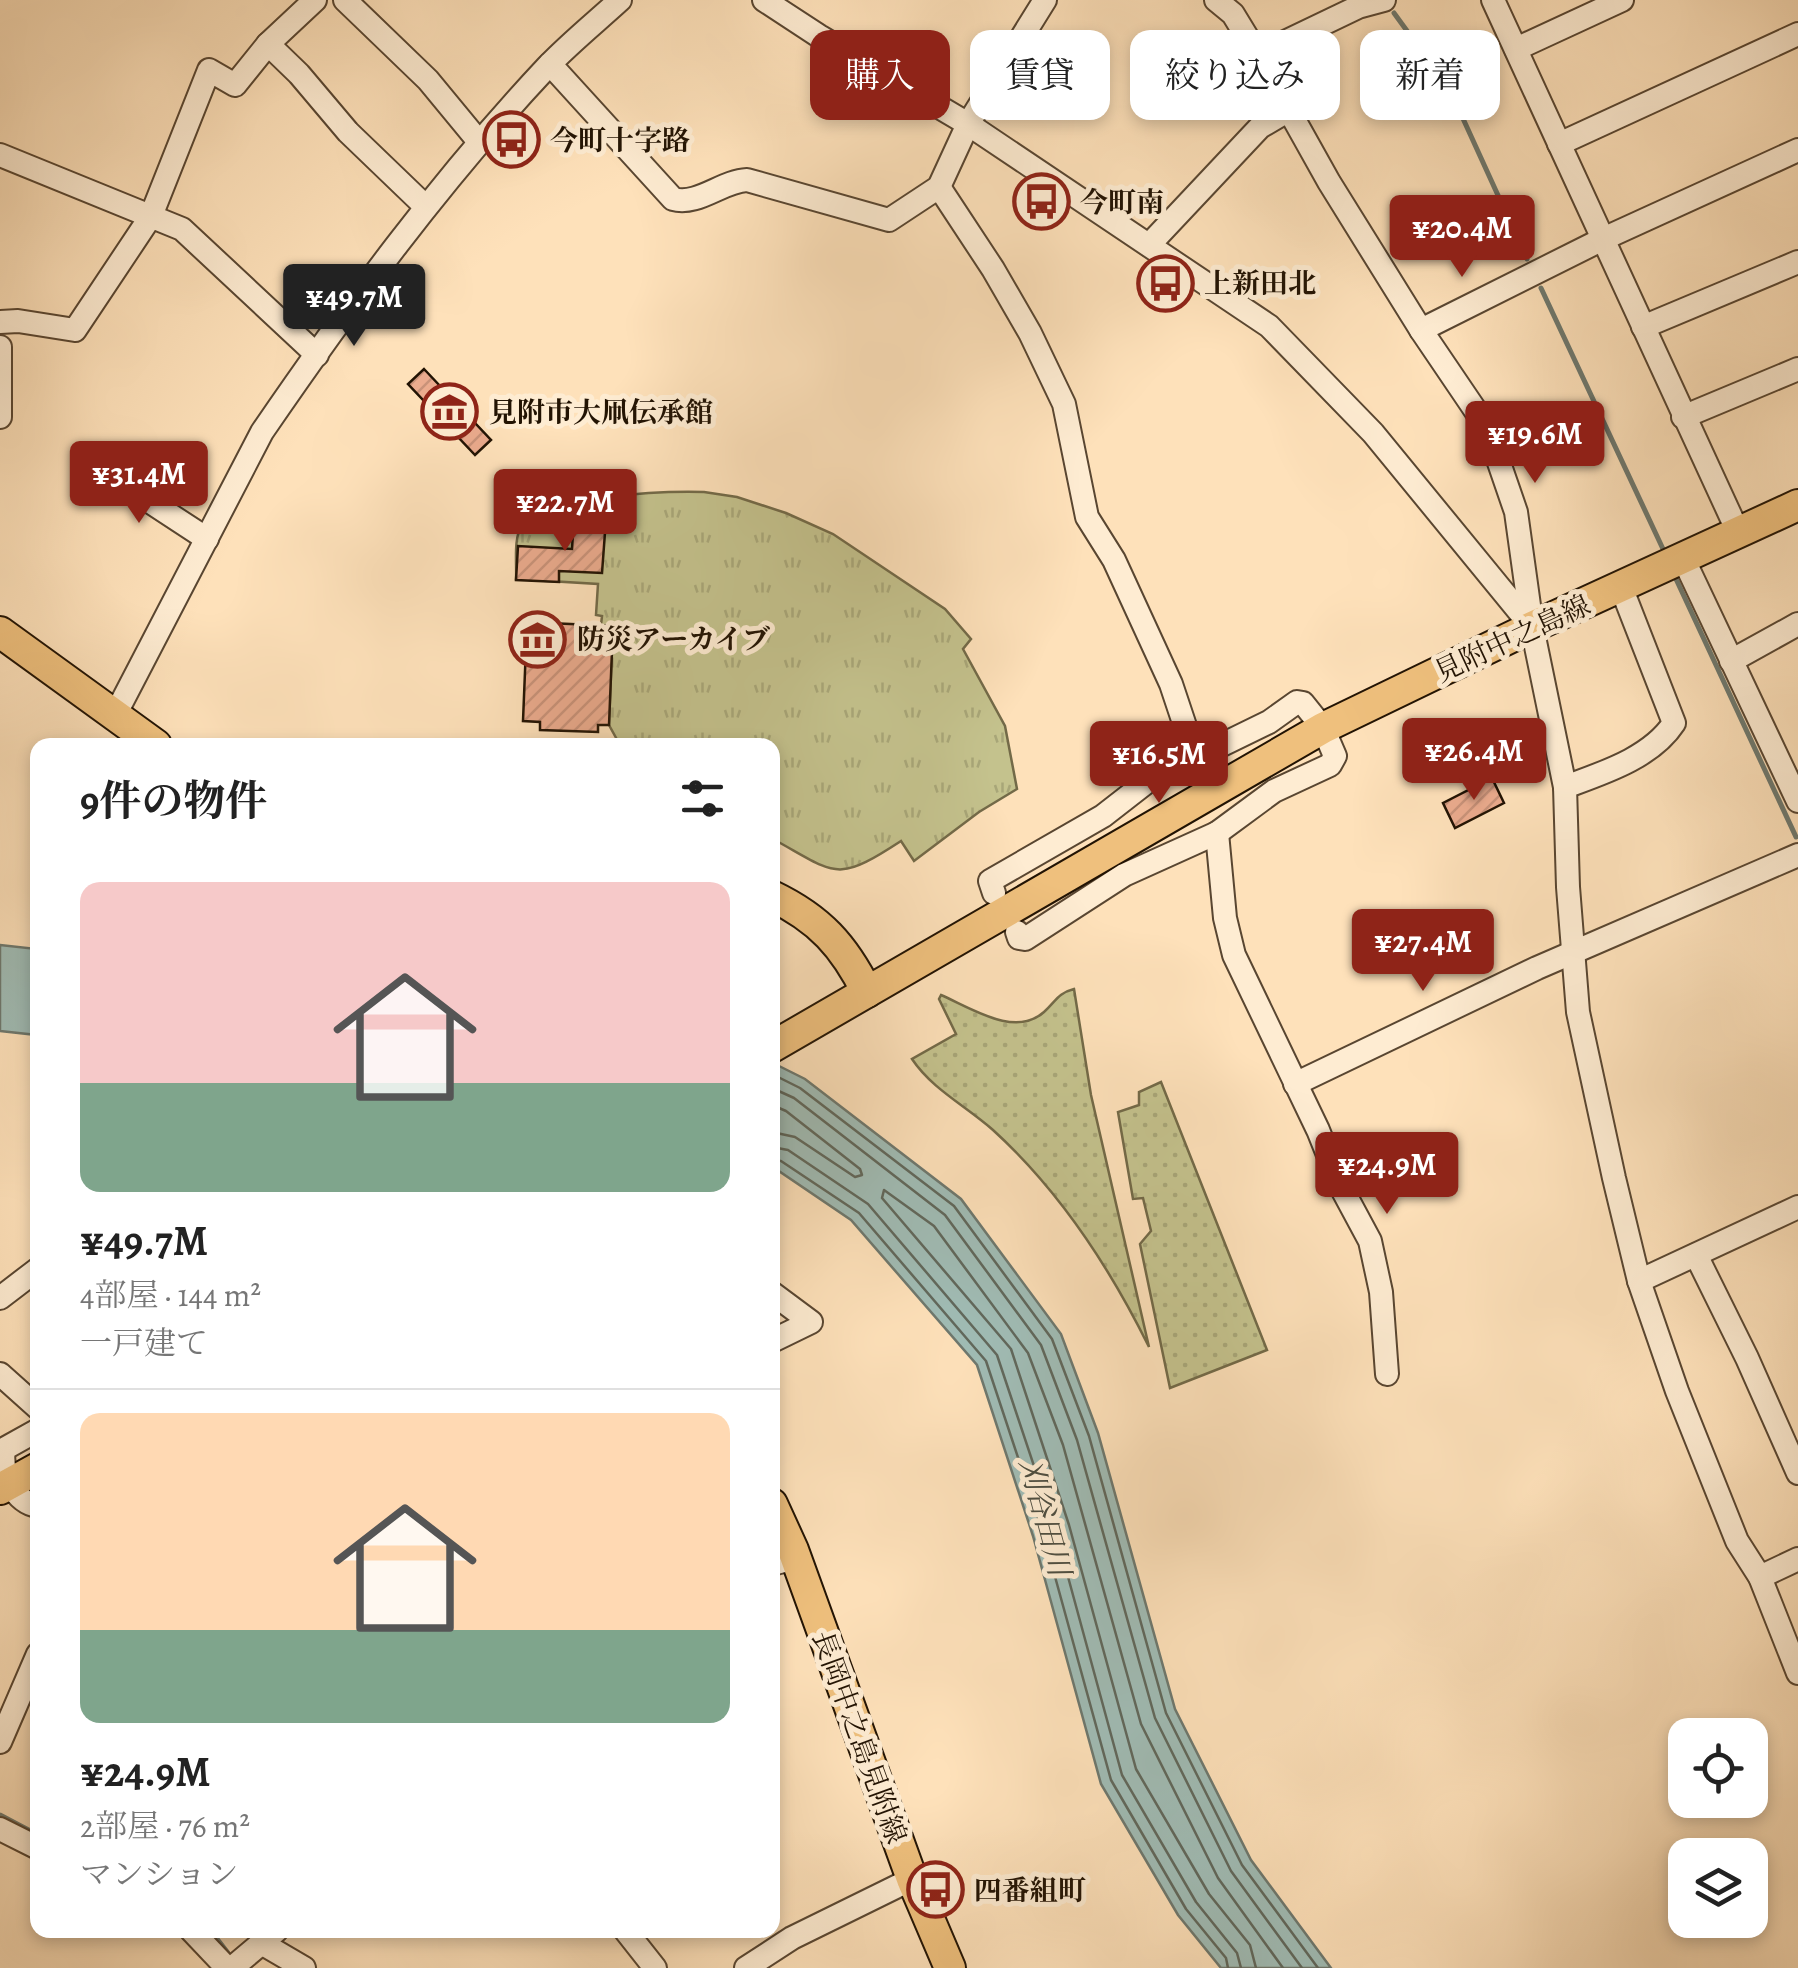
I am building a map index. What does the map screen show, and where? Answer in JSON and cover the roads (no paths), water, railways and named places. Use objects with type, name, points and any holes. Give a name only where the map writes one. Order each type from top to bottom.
[{"type":"main road","name":"見附中之島線","points":[[780,1043],[1324,728],[1532,626],[1798,505]]},
{"type":"main road","points":[[0,632],[146,738]]},
{"type":"main road","points":[[780,901],[809,918],[842,946],[867,992]]},
{"type":"main road","points":[[4,1487],[30,1472]]},
{"type":"main road","name":"長岡中之島見附線","points":[[784,1561],[950,1968]]},
{"type":"street","points":[[0,322],[75,330],[152,216],[209,70],[235,84],[268,44],[315,0]]},
{"type":"street","points":[[344,0],[437,90],[480,142]]},
{"type":"street","points":[[115,715],[262,432],[426,207],[550,64],[620,0]]},
{"type":"street","points":[[764,0],[968,124],[1270,326],[1374,433],[1532,626]]},
{"type":"street","points":[[550,64],[673,199],[684,202],[736,180],[748,180],[889,220],[940,186],[968,124],[1045,0]]},
{"type":"street","points":[[1310,30],[1358,7],[1384,0]]},
{"type":"street","points":[[1493,0],[1738,532]]},
{"type":"street","points":[[1516,49],[1622,0]]},
{"type":"street","points":[[1231,5],[1244,30]]},
{"type":"street","points":[[1560,144],[1798,34]]},
{"type":"street","points":[[268,44],[356,141],[426,207]]},
{"type":"street","points":[[1149,245],[1260,127],[1272,120]]},
{"type":"street","points":[[1295,120],[1421,330],[1482,420],[1516,512],[1532,626],[1566,786],[1578,1012],[1639,1280],[1737,1541],[1760,1577],[1798,1673]]},
{"type":"street","points":[[1421,330],[1603,239],[1798,150]]},
{"type":"street","points":[[0,154],[182,230],[318,355]]},
{"type":"street","points":[[940,186],[994,269],[1064,404],[1087,516],[1114,560],[1170,684],[1195,756]]},
{"type":"street","points":[[1643,328],[1798,262]]},
{"type":"street","points":[[0,347],[0,417]]},
{"type":"street","points":[[1683,417],[1798,369]]},
{"type":"street","points":[[100,469],[207,539]]},
{"type":"street","points":[[1682,558],[1798,801]]},
{"type":"street","points":[[1566,786],[1613,770],[1665,737],[1674,724],[1620,588]]},
{"type":"street","points":[[1730,661],[1798,624]]},
{"type":"street","points":[[994,893],[990,881],[1103,816],[1148,781],[1268,722],[1297,702],[1303,703],[1324,728],[1335,756],[1330,764],[1274,791],[1217,833],[1124,875],[1025,939],[1016,932]]},
{"type":"street","points":[[1217,833],[1225,918],[1234,955],[1370,1241],[1381,1292],[1387,1374]]},
{"type":"street","points":[[1295,1084],[1572,954],[1798,855]]},
{"type":"street","points":[[1639,1280],[1798,1207]]},
{"type":"street","points":[[1696,1255],[1798,1473]]},
{"type":"street","points":[[0,1298],[30,1276]]},
{"type":"street","points":[[780,1299],[811,1322],[780,1337]]},
{"type":"street","points":[[0,1374],[30,1401]]},
{"type":"street","points":[[30,1434],[4,1449],[0,1466],[4,1487],[30,1504]]},
{"type":"street","points":[[1760,1577],[1798,1560]]},
{"type":"street","points":[[0,1742],[30,1672]]},
{"type":"street","points":[[0,1829],[30,1844]]},
{"type":"street","points":[[746,1968],[792,1938],[912,1879]]},
{"type":"street","points":[[199,1938],[230,1968],[269,1938]]},
{"type":"street","points":[[271,1938],[304,1968]]},
{"type":"street","points":[[631,1938],[655,1968]]},
{"type":"water","points":[[0,945],[30,948],[30,1034],[0,1031]]},
{"type":"water","name":"刈谷田川","points":[[780,1066],[805,1079],[961,1199],[1061,1334],[1098,1433],[1175,1709],[1251,1860],[1331,1968],[1221,1968],[1178,1915],[1101,1784],[1033,1536],[977,1365],[851,1220],[780,1172]]},
{"type":"waterway","points":[[1394,13],[1450,90],[1527,259]]},
{"type":"waterway","points":[[1541,288],[1663,549]]},
{"type":"waterway","points":[[1676,579],[1796,837]]},
{"type":"waterway","points":[[0,1815],[30,1831]]},
{"type":"waterway","points":[[216,1938],[228,1953]]},
{"type":"place","name":"今町十字路","points":[[511,140]]},
{"type":"place","name":"今町南","points":[[1041,202]]},
{"type":"place","name":"上新田北","points":[[1165,283]]},
{"type":"place","name":"見附市大凧伝承館","points":[[450,412]]},
{"type":"place","name":"防災アーカイブ","points":[[538,639]]},
{"type":"place","name":"四番組町","points":[[935,1890]]}]
